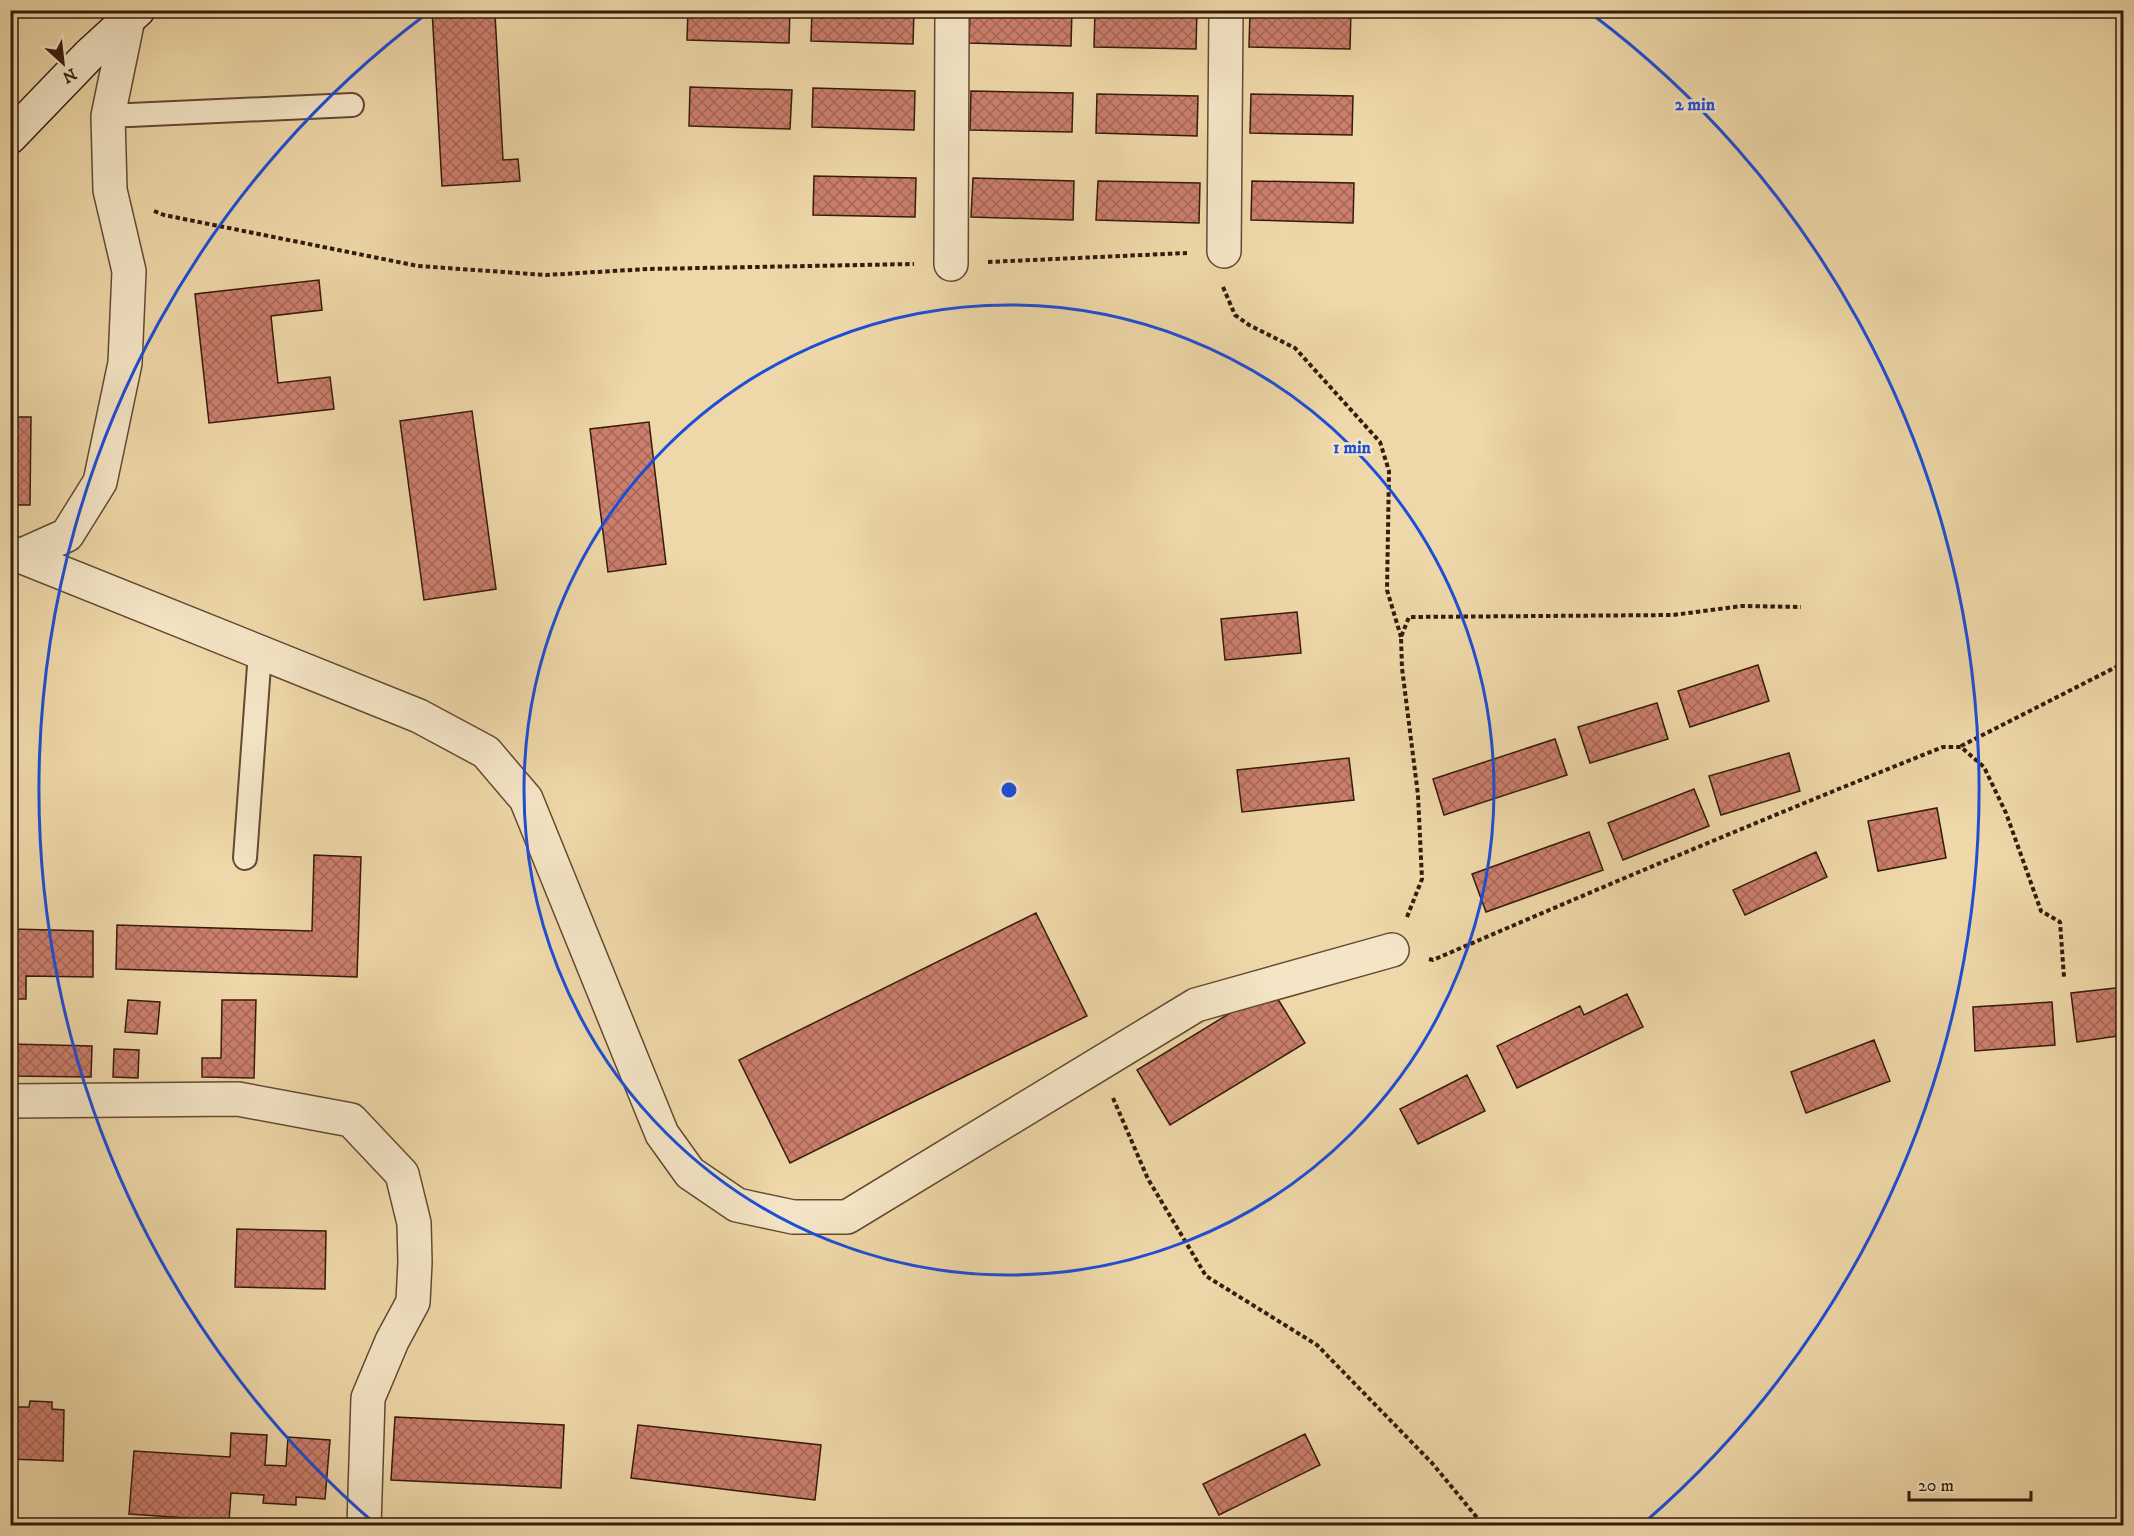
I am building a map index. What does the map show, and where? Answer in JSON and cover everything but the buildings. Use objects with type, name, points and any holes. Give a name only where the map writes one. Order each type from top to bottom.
[{"type":"street","points":[[951,264],[952,10]]},
{"type":"street","points":[[1224,251],[1226,10]]},
{"type":"street","points":[[15,554],[67,535],[100,482],[125,363],[129,271],[110,190],[108,116],[133,15]]},
{"type":"street","points":[[10,136],[89,55],[133,15]]},
{"type":"street","points":[[15,554],[419,716],[486,752],[526,799],[662,1134],[690,1173],[737,1205],[793,1217],[847,1217],[1196,1005],[1392,950]]},
{"type":"street","points":[[10,1101],[238,1099],[250,1101],[351,1120],[402,1174],[414,1223],[413,1302],[392,1341],[368,1398],[364,1526]]},
{"type":"lane","points":[[108,116],[352,105]]},
{"type":"lane","points":[[245,858],[260,652]]},
{"type":"path","points":[[110,190],[164,215],[418,266],[546,275],[647,268],[951,264],[1224,251],[1222,278],[1225,294],[1235,315],[1249,325],[1295,348],[1380,442],[1389,471],[1387,590],[1401,637],[1402,668],[1418,795],[1422,879],[1392,950],[1433,960],[1619,879],[1943,747],[1961,747],[2124,663]]},
{"type":"path","points":[[1401,637],[1409,617],[1672,615],[1742,606],[1801,607]]},
{"type":"path","points":[[1961,747],[1984,767],[2006,813],[2041,911],[2060,922],[2064,977]]},
{"type":"path","points":[[1097,1065],[1148,1179],[1206,1276],[1317,1344],[1432,1463],[1484,1526]]}]
